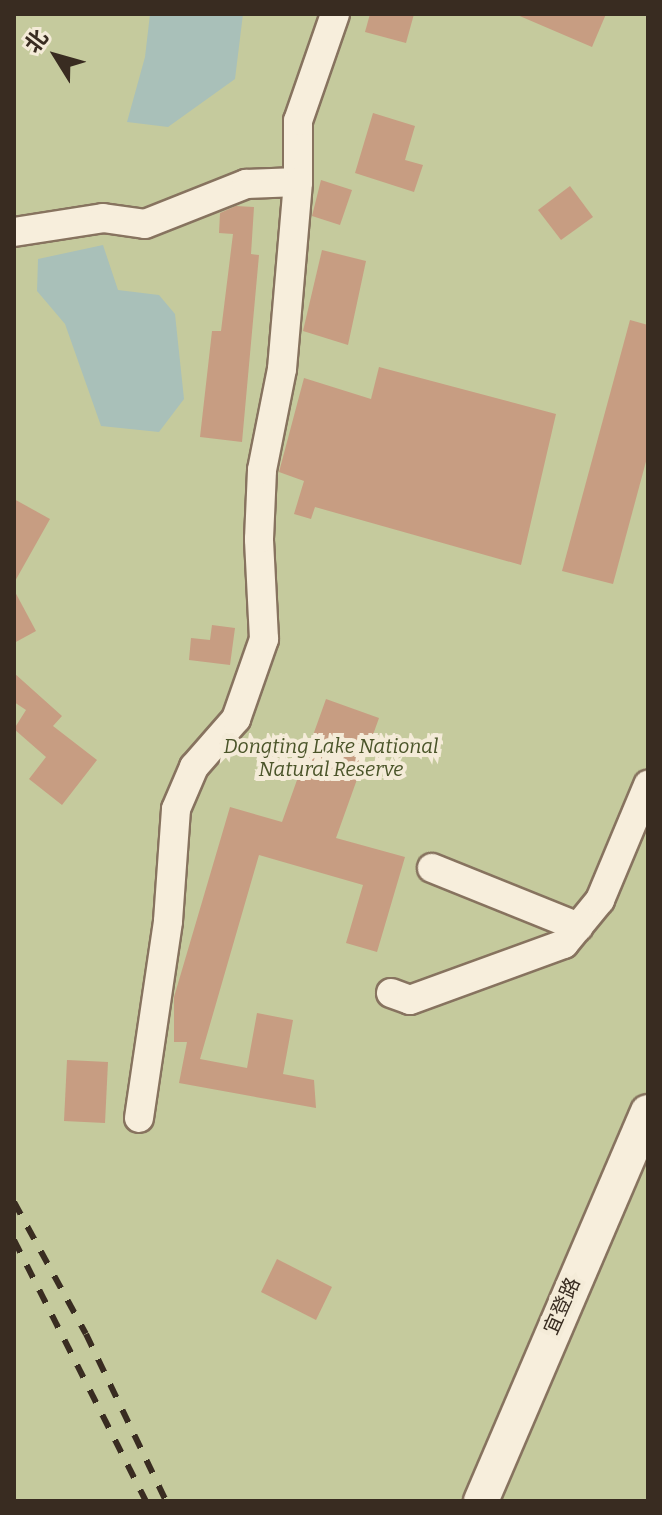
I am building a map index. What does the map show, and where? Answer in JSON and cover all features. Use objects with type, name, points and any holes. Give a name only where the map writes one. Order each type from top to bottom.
[{"type":"street","points":[[139,1118],[165,950],[176,809],[194,767],[236,719],[264,639],[259,539],[262,470],[282,369],[298,182],[298,121],[335,14]]},
{"type":"street","points":[[14,232],[103,218],[145,224],[246,184],[298,182]]},
{"type":"street","points":[[391,993],[410,1000],[509,967],[564,944],[600,900],[648,785]]},
{"type":"street","points":[[432,868],[579,927]]},
{"type":"street","name":"宜登路","points":[[481,1501],[648,1112]]},
{"type":"green space","name":"Dongting Lake National Natural Reserve","points":[[14,14],[648,14],[648,1501],[14,1501]]},
{"type":"water","points":[[150,14],[243,14],[235,79],[168,127],[127,122],[145,57]]},
{"type":"water","points":[[103,245],[118,290],[159,295],[175,314],[184,399],[159,432],[101,426],[65,324],[37,291],[38,259]]},
{"type":"building","points":[[370,14],[414,14],[406,43],[365,32]]},
{"type":"building","points":[[515,14],[606,14],[592,47]]},
{"type":"building","points":[[373,113],[415,126],[405,160],[423,165],[414,192],[355,173]]},
{"type":"building","points":[[321,180],[352,190],[340,225],[312,216]]},
{"type":"building","points":[[570,186],[593,217],[561,240],[538,210]]},
{"type":"building","points":[[236,206],[254,207],[251,254],[259,255],[242,442],[200,437],[212,331],[221,331],[233,234],[219,233],[220,213]]},
{"type":"building","points":[[322,250],[366,261],[348,345],[303,331]]},
{"type":"building","points":[[630,320],[648,325],[648,454],[613,584],[562,571]]},
{"type":"building","points":[[379,367],[556,414],[521,565],[315,507],[311,519],[294,514],[304,481],[279,472],[304,378],[371,399]]},
{"type":"building","points":[[14,499],[50,519],[14,583]]},
{"type":"building","points":[[14,590],[36,631],[14,643]]},
{"type":"building","points":[[212,625],[235,628],[230,665],[189,660],[191,638],[210,640]]},
{"type":"building","points":[[14,673],[62,716],[53,726],[97,760],[62,805],[29,779],[46,757],[14,729],[26,710],[14,702]]},
{"type":"building","points":[[326,699],[379,718],[336,838],[405,857],[377,952],[346,943],[363,885],[259,855],[200,1059],[247,1068],[257,1013],[293,1020],[283,1074],[314,1080],[316,1108],[179,1083],[187,1042],[174,1042],[174,997],[230,807],[282,822]]},
{"type":"building","points":[[67,1060],[108,1062],[105,1123],[64,1121]]},
{"type":"building","points":[[277,1259],[332,1287],[316,1320],[261,1292]]},
{"type":"railway","points":[[14,1202],[86,1334],[166,1501]]},
{"type":"railway","points":[[14,1240],[146,1501]]}]
